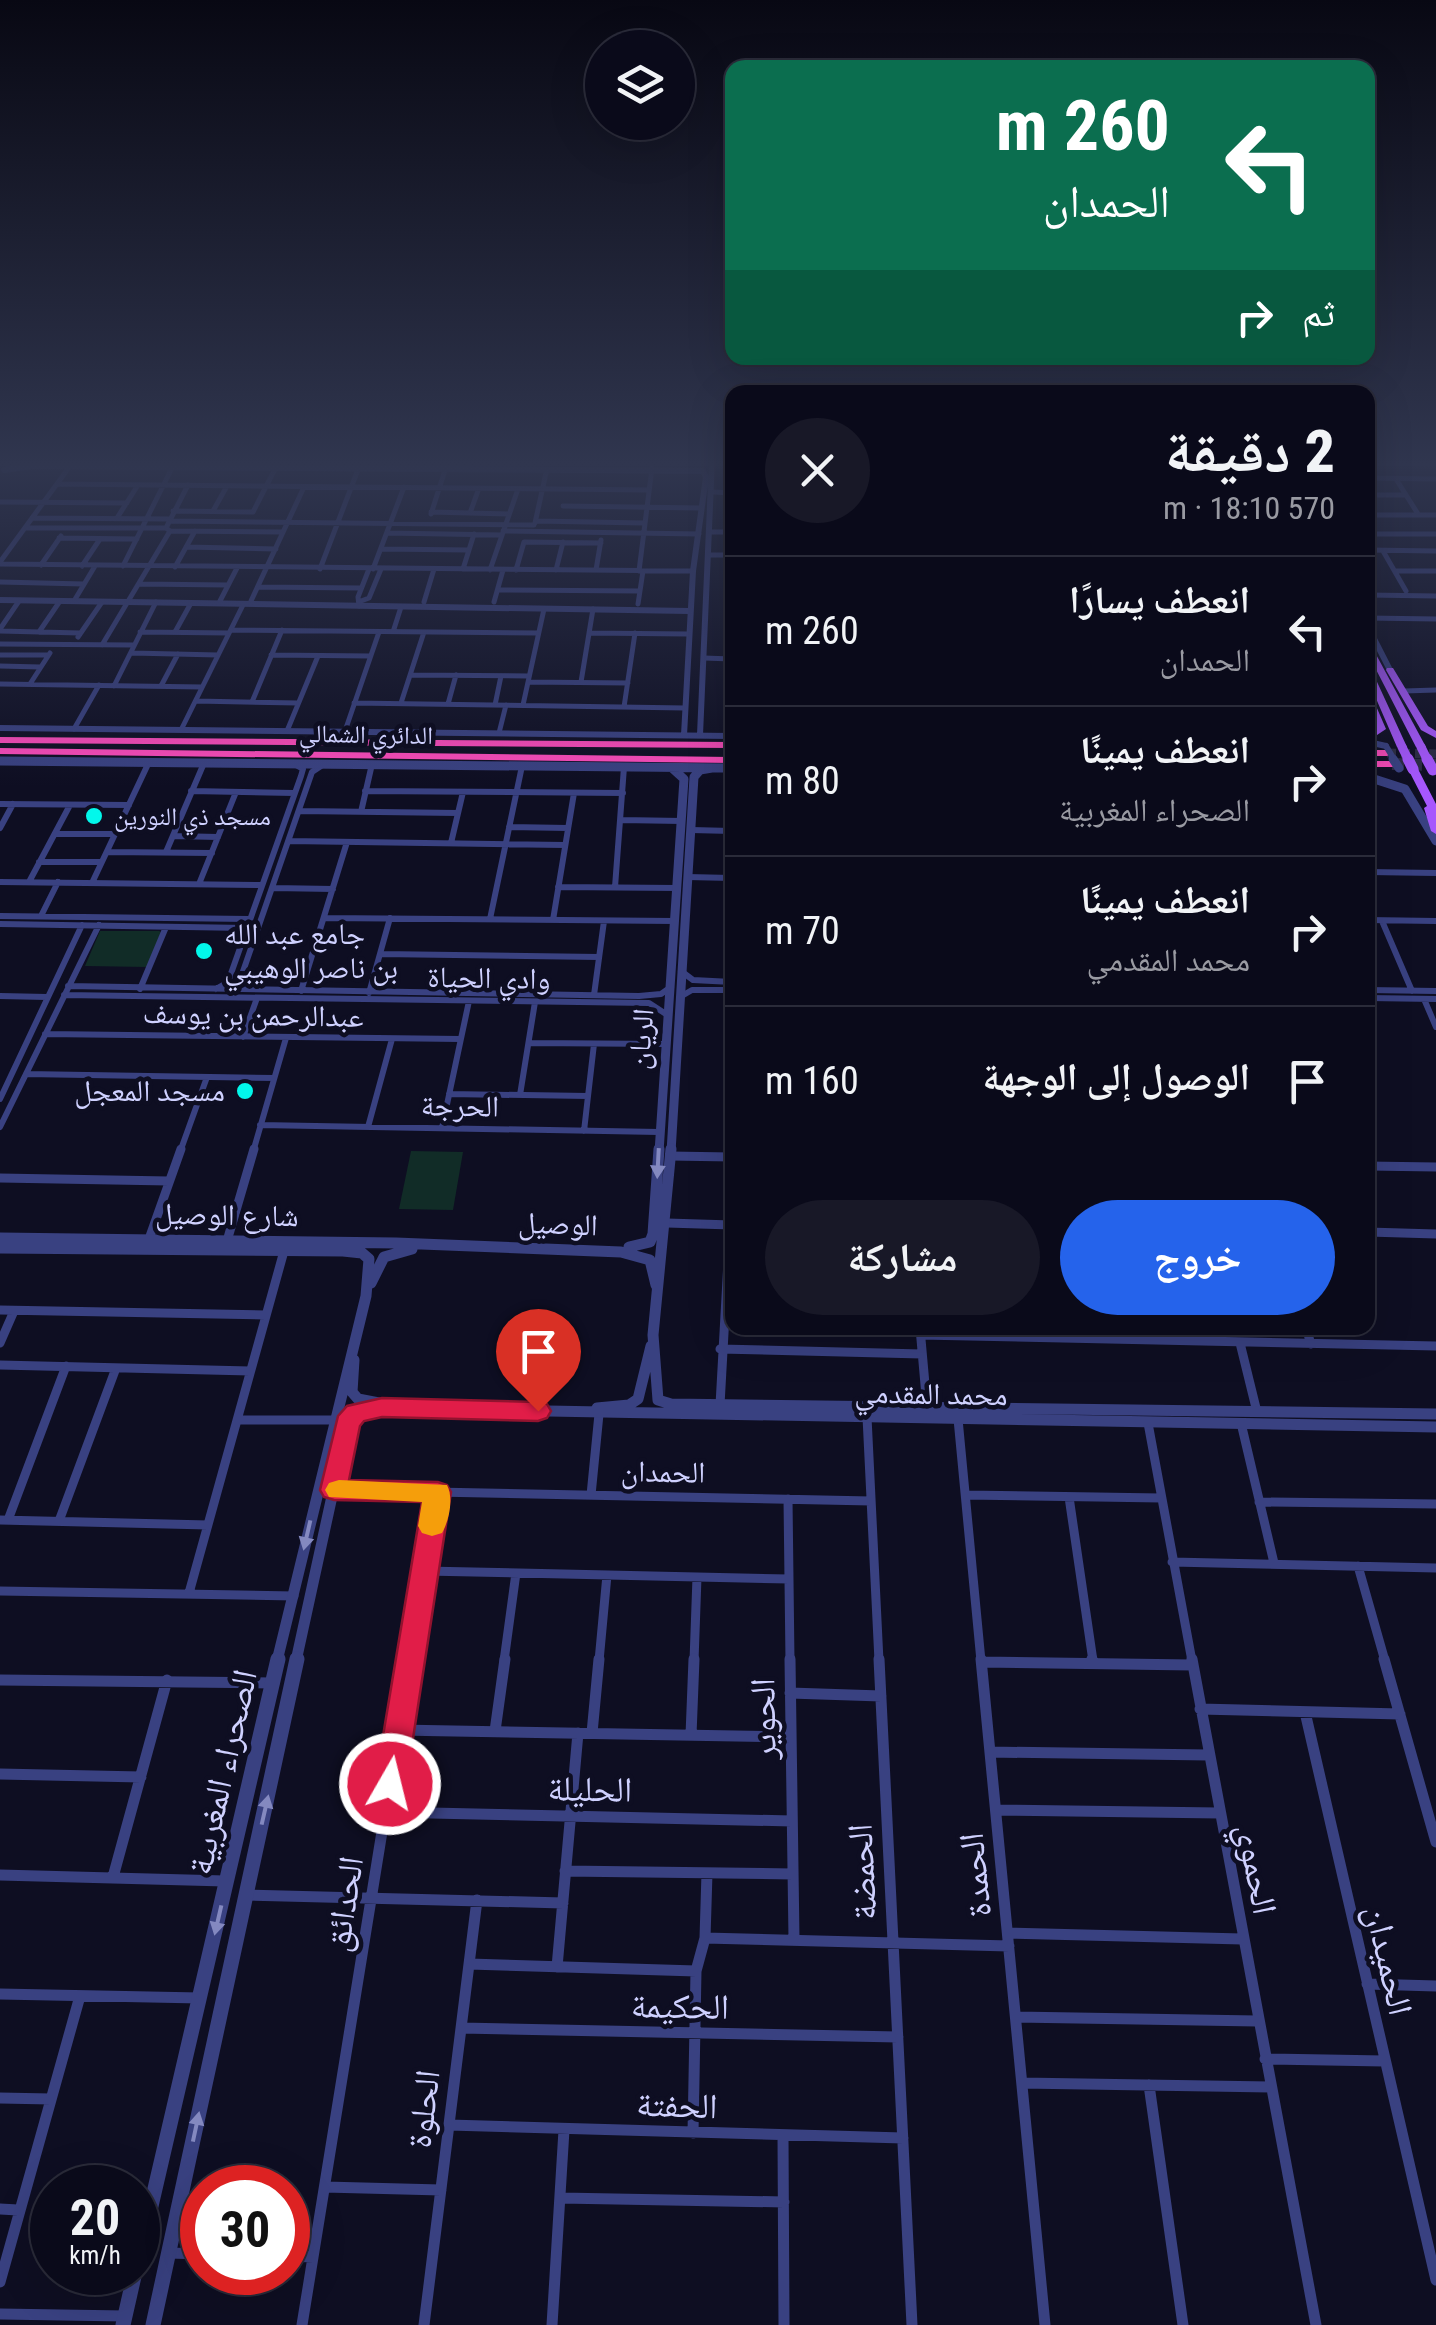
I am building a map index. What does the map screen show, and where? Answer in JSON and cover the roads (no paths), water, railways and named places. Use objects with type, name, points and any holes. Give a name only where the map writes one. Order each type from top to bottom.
[{"type":"highway","points":[[212,740],[360,732]]},
{"type":"highway","name":"الدائري الشمالي","points":[[0,734],[227,755],[725,763]]},
{"type":"highway","points":[[618,734],[725,741]]},
{"type":"highway","name":"الدائري الشمالي","points":[[0,755],[73,740],[725,741]]},
{"type":"highway","points":[[227,755],[367,764]]},
{"type":"highway","points":[[1375,755],[1391,758]]},
{"type":"highway","points":[[1375,762],[1391,758]]},
{"type":"highway","points":[[575,766],[725,763]]},
{"type":"main road","points":[[1375,657],[1404,691],[1424,728],[1436,736]]},
{"type":"main road","points":[[1386,672],[1434,773]]},
{"type":"main road","points":[[1375,701],[1436,814]]},
{"type":"main road","points":[[1375,706],[1381,728],[1375,734]]},
{"type":"main road","points":[[1424,791],[1436,831]]},
{"type":"street","points":[[74,601],[94,568]]},
{"type":"street","points":[[102,645],[147,568]]},
{"type":"street","points":[[220,600],[237,568]]},
{"type":"street","points":[[181,730],[230,631],[268,568]]},
{"type":"street","points":[[347,568],[692,571],[684,735]]},
{"type":"street","points":[[700,736],[709,568]]},
{"type":"street","points":[[360,604],[360,588],[374,569]]},
{"type":"street","points":[[360,604],[370,598],[374,569]]},
{"type":"street","points":[[424,602],[434,569]]},
{"type":"street","points":[[494,602],[503,570]]},
{"type":"street","points":[[1406,591],[1395,570],[1436,571]]},
{"type":"street","points":[[638,604],[641,571]]},
{"type":"street","points":[[0,582],[84,584]]},
{"type":"street","points":[[139,584],[228,584]]},
{"type":"street","points":[[259,586],[360,588]]},
{"type":"street","points":[[498,590],[640,591]]},
{"type":"street","points":[[1375,593],[1436,594]]},
{"type":"street","points":[[1375,593],[1436,594]]},
{"type":"street","points":[[0,600],[494,602],[690,608]]},
{"type":"street","points":[[0,630],[19,601]]},
{"type":"street","points":[[39,632],[60,601]]},
{"type":"street","points":[[73,645],[102,602]]},
{"type":"street","points":[[114,686],[156,602]]},
{"type":"street","points":[[175,632],[196,603],[247,603]]},
{"type":"street","points":[[360,604],[690,608]]},
{"type":"street","points":[[393,632],[402,607]]},
{"type":"street","points":[[523,705],[544,609]]},
{"type":"street","points":[[580,682],[593,609]]},
{"type":"street","points":[[1375,618],[1432,619],[1436,633]]},
{"type":"street","points":[[0,630],[80,633]]},
{"type":"street","points":[[252,702],[282,630]]},
{"type":"street","points":[[140,632],[538,633]]},
{"type":"street","points":[[345,732],[378,632]]},
{"type":"street","points":[[400,704],[424,632]]},
{"type":"street","points":[[589,632],[688,634]]},
{"type":"street","points":[[624,707],[635,633]]},
{"type":"street","points":[[0,644],[102,645],[218,655]]},
{"type":"street","points":[[1375,644],[1386,672]]},
{"type":"street","points":[[30,684],[55,645]]},
{"type":"street","points":[[160,686],[178,654]]},
{"type":"street","points":[[0,655],[48,656]]},
{"type":"street","points":[[271,655],[370,656]]},
{"type":"street","points":[[288,731],[318,656]]},
{"type":"street","points":[[704,658],[725,658]]},
{"type":"street","points":[[0,666],[41,667]]},
{"type":"street","points":[[410,675],[628,684]]},
{"type":"street","points":[[448,704],[456,676]]},
{"type":"street","points":[[495,704],[501,676]]},
{"type":"street","points":[[0,684],[202,687]]},
{"type":"street","points":[[73,740],[99,686]]},
{"type":"street","points":[[1404,691],[1436,690]]},
{"type":"street","points":[[196,701],[298,703]]},
{"type":"street","points":[[354,703],[685,708]]},
{"type":"street","points":[[499,733],[506,705]]},
{"type":"street","name":"الدائري الشمالي","points":[[73,740],[181,730],[684,735],[725,740]]},
{"type":"street","points":[[1375,745],[1391,758],[1396,773],[1375,776]]},
{"type":"street","name":"الدائري الشمالي","points":[[0,755],[204,763],[662,768],[725,765]]},
{"type":"street","points":[[92,883],[149,762]]},
{"type":"street","points":[[166,852],[204,763]]},
{"type":"street","points":[[205,989],[228,982],[304,769],[294,764]]},
{"type":"street","points":[[243,1037],[257,994],[239,984],[312,772],[326,764]]},
{"type":"street","points":[[360,812],[367,764]]},
{"type":"street","points":[[490,918],[522,766]]},
{"type":"street","points":[[615,888],[624,767]]},
{"type":"street","points":[[662,768],[689,776],[712,768]]},
{"type":"street","name":"الريان","points":[[563,1248],[640,1247],[650,1242],[654,1234],[674,922],[689,776]]},
{"type":"street","name":"الريان","points":[[654,1330],[667,1223],[691,830],[689,776]]},
{"type":"street","points":[[1375,777],[1394,779],[1407,787],[1436,841]]},
{"type":"street","points":[[299,782],[309,782]]},
{"type":"street","points":[[191,791],[294,792]]},
{"type":"street","points":[[366,791],[622,793]]},
{"type":"street","points":[[200,884],[236,792]]},
{"type":"street","points":[[451,843],[463,792]]},
{"type":"street","points":[[554,920],[574,793]]},
{"type":"street","points":[[0,804],[129,806]]},
{"type":"street","points":[[0,828],[14,804]]},
{"type":"street","points":[[29,882],[70,805]]},
{"type":"street","points":[[300,811],[458,813]]},
{"type":"street","points":[[620,820],[682,821]]},
{"type":"street","points":[[509,827],[568,828]]},
{"type":"street","points":[[691,830],[725,831]]},
{"type":"street","points":[[55,834],[115,834]]},
{"type":"street","points":[[173,836],[218,837]]},
{"type":"street","points":[[290,840],[565,845]]},
{"type":"street","points":[[301,992],[347,842]]},
{"type":"street","points":[[107,852],[212,853]]},
{"type":"street","points":[[39,862],[102,862]]},
{"type":"street","points":[[1375,872],[1436,872]]},
{"type":"street","points":[[687,877],[725,878]]},
{"type":"street","points":[[0,882],[260,885]]},
{"type":"street","points":[[41,916],[58,882]]},
{"type":"street","points":[[558,887],[677,888]]},
{"type":"street","points":[[272,888],[332,889]]},
{"type":"street","points":[[0,916],[248,923]]},
{"type":"street","points":[[324,918],[674,922]]},
{"type":"street","points":[[369,992],[390,918]]},
{"type":"street","points":[[594,996],[604,920]]},
{"type":"street","points":[[1375,920],[1436,921]]},
{"type":"street","points":[[1382,920],[1412,991]]},
{"type":"street","points":[[0,924],[166,927],[214,923]]},
{"type":"street","points":[[1,1095],[82,925]]},
{"type":"street","points":[[0,1127],[99,926]]},
{"type":"street","points":[[140,989],[166,927]]},
{"type":"street","points":[[74,944],[89,944]]},
{"type":"street","points":[[381,954],[598,958]]},
{"type":"street","points":[[681,971],[692,985],[725,988]]},
{"type":"street","points":[[716,986],[725,984]]},
{"type":"street","points":[[680,998],[692,985]]},
{"type":"street","name":"وادي الحياة","points":[[68,986],[95,992],[535,1002],[630,999],[653,996],[671,987]]},
{"type":"street","name":"وادي الحياة","points":[[64,996],[140,989],[257,994],[594,996],[649,1003],[669,1016]]},
{"type":"street","points":[[1375,990],[1436,995]]},
{"type":"street","points":[[1375,998],[1424,999],[1436,995]]},
{"type":"street","points":[[0,996],[47,997]]},
{"type":"street","points":[[1424,999],[1436,1027]]},
{"type":"street","points":[[442,1128],[468,1000]]},
{"type":"street","points":[[520,1095],[535,1002]]},
{"type":"street","name":"عبدالرحمن بن يوسف","points":[[45,1034],[460,1040]]},
{"type":"street","points":[[228,1240],[286,1038]]},
{"type":"street","points":[[368,1127],[392,1039]]},
{"type":"street","points":[[529,1042],[666,1044]]},
{"type":"street","points":[[584,1131],[594,1044]]},
{"type":"street","points":[[26,1074],[274,1078]]},
{"type":"street","points":[[150,1239],[207,1078]]},
{"type":"street","points":[[662,1090],[674,1091]]},
{"type":"street","points":[[449,1094],[588,1096]]},
{"type":"street","name":"الحرجة","points":[[260,1126],[660,1132]]},
{"type":"street","points":[[670,1156],[725,1157]]},
{"type":"street","points":[[1375,1166],[1436,1166]]},
{"type":"street","points":[[0,1178],[169,1181]]},
{"type":"street","points":[[667,1223],[725,1225]]},
{"type":"street","points":[[1375,1232],[1436,1234]]},
{"type":"street","name":"شارع الوصيل","points":[[0,1238],[72,1244],[350,1251],[369,1259],[366,1296]]},
{"type":"street","name":"شارع الوصيل","points":[[0,1248],[150,1239],[452,1246]]},
{"type":"street","points":[[366,1296],[384,1258],[401,1250],[452,1246]]},
{"type":"street","name":"الوصيل","points":[[452,1246],[636,1254],[650,1260],[652,1268]]},
{"type":"street","points":[[189,1593],[284,1251]]},
{"type":"street","name":"الريان","points":[[652,1268],[658,1296]]},
{"type":"street","name":"الصحراء المغربية","points":[[160,2170],[333,1420],[366,1296]]},
{"type":"street","points":[[0,1310],[266,1316]]},
{"type":"street","points":[[0,1343],[14,1311]]},
{"type":"street","points":[[720,1404],[720,1350],[725,1316]]},
{"type":"street","points":[[538,1411],[613,1407],[638,1400],[654,1330]]},
{"type":"street","name":"محمد المقدمي","points":[[654,1330],[654,1388],[664,1402],[867,1417],[1148,1423],[1257,1412],[1436,1414]]},
{"type":"street","points":[[921,1335],[927,1407]]},
{"type":"street","points":[[1068,1335],[1436,1346]]},
{"type":"street","points":[[1141,1335],[1142,1340]]},
{"type":"street","points":[[1308,1335],[1311,1344]]},
{"type":"street","points":[[356,1339],[352,1384],[357,1406]]},
{"type":"street","points":[[1240,1343],[1257,1412]]},
{"type":"street","points":[[720,1350],[922,1354]]},
{"type":"street","points":[[0,1365],[250,1371]]},
{"type":"street","points":[[66,1366],[4,1520],[208,1524]]},
{"type":"street","points":[[59,1521],[116,1368]]},
{"type":"street","name":"الصحراء المغربية","points":[[152,2325],[348,1423],[357,1406]]},
{"type":"street","name":"محمد المقدمي","points":[[357,1406],[599,1414],[927,1407],[1219,1418],[1241,1424],[1436,1427]]},
{"type":"street","points":[[591,1495],[599,1414]]},
{"type":"street","name":"الحمضة","points":[[867,1417],[912,2325]]},
{"type":"street","name":"الحمدة","points":[[958,1419],[1046,2325]]},
{"type":"street","points":[[238,1420],[333,1420]]},
{"type":"street","name":"الحموي","points":[[1148,1423],[1316,2325]]},
{"type":"street","points":[[1241,1424],[1274,1563]]},
{"type":"street","name":"الحمدان","points":[[334,1490],[871,1501]]},
{"type":"street","name":"الحدائق","points":[[302,2325],[438,1492]]},
{"type":"street","points":[[966,1495],[1161,1498]]},
{"type":"street","points":[[1069,1497],[1093,1664]]},
{"type":"street","name":"الحوير","points":[[788,1499],[794,1939]]},
{"type":"street","points":[[1259,1502],[1436,1504]]},
{"type":"street","points":[[1172,1562],[1436,1568]]},
{"type":"street","points":[[1358,1566],[1436,1842]]},
{"type":"street","points":[[425,1571],[789,1579]]},
{"type":"street","points":[[495,1732],[516,1573]]},
{"type":"street","points":[[592,1733],[606,1575]]},
{"type":"street","points":[[692,1735],[697,1577]]},
{"type":"street","points":[[0,1591],[294,1596]]},
{"type":"street","points":[[982,1662],[1192,1665]]},
{"type":"street","points":[[274,1680],[296,1671]]},
{"type":"street","points":[[0,1680],[274,1680],[292,1687]]},
{"type":"street","points":[[113,1877],[168,1680]]},
{"type":"street","points":[[790,1693],[881,1696]]},
{"type":"street","points":[[1200,1710],[1400,1714]]},
{"type":"street","name":"الحميدان","points":[[1305,1712],[1436,2280]]},
{"type":"street","points":[[398,1730],[791,1737]]},
{"type":"street","points":[[557,1967],[578,1733]]},
{"type":"street","points":[[990,1752],[1208,1755]]},
{"type":"street","points":[[0,1774],[141,1777]]},
{"type":"street","points":[[996,1810],[1219,1813]]},
{"type":"street","name":"الحليلة","points":[[386,1812],[792,1820]]},
{"type":"street","points":[[565,1871],[793,1874]]},
{"type":"street","points":[[693,2133],[696,1971],[704,1938],[707,1873]]},
{"type":"street","points":[[0,1875],[227,1881]]},
{"type":"street","points":[[245,1894],[562,1902]]},
{"type":"street","name":"الحلوة","points":[[424,2325],[477,1900]]},
{"type":"street","points":[[704,1938],[1242,1939]]},
{"type":"street","points":[[469,1964],[696,1971]]},
{"type":"street","points":[[1367,1984],[1436,1986]]},
{"type":"street","points":[[0,1994],[201,1998]]},
{"type":"street","points":[[0,2282],[80,1996]]},
{"type":"street","points":[[1016,2017],[1258,2021]]},
{"type":"street","name":"الحكيمة","points":[[461,2028],[898,2037]]},
{"type":"street","points":[[1265,2059],[1384,2061]]},
{"type":"street","points":[[1022,2083],[1270,2088]]},
{"type":"street","points":[[1149,2086],[1183,2325]]},
{"type":"street","points":[[0,2098],[51,2099]]},
{"type":"street","name":"الحفتة","points":[[449,2125],[902,2138]]},
{"type":"street","points":[[552,2325],[564,2130]]},
{"type":"street","points":[[783,2136],[784,2325]]},
{"type":"street","points":[[325,2187],[441,2190]]},
{"type":"street","points":[[561,2198],[784,2202]]},
{"type":"street","points":[[0,2209],[18,2210]]},
{"type":"street","points":[[169,2253],[180,2253]]},
{"type":"street","points":[[0,2314],[124,2321],[130,2295]]},
{"type":"tunnel","points":[[1387,753],[1436,754]]},
{"type":"tunnel","points":[[1392,764],[1436,765]]},
{"type":"place","name":"مسجد ذي النورين","points":[[94,816]]},
{"type":"place","name":"جامع عبد الله بن ناصر الوهيبي","points":[[204,951]]},
{"type":"place","name":"مسجد المعجل","points":[[245,1091]]}]
